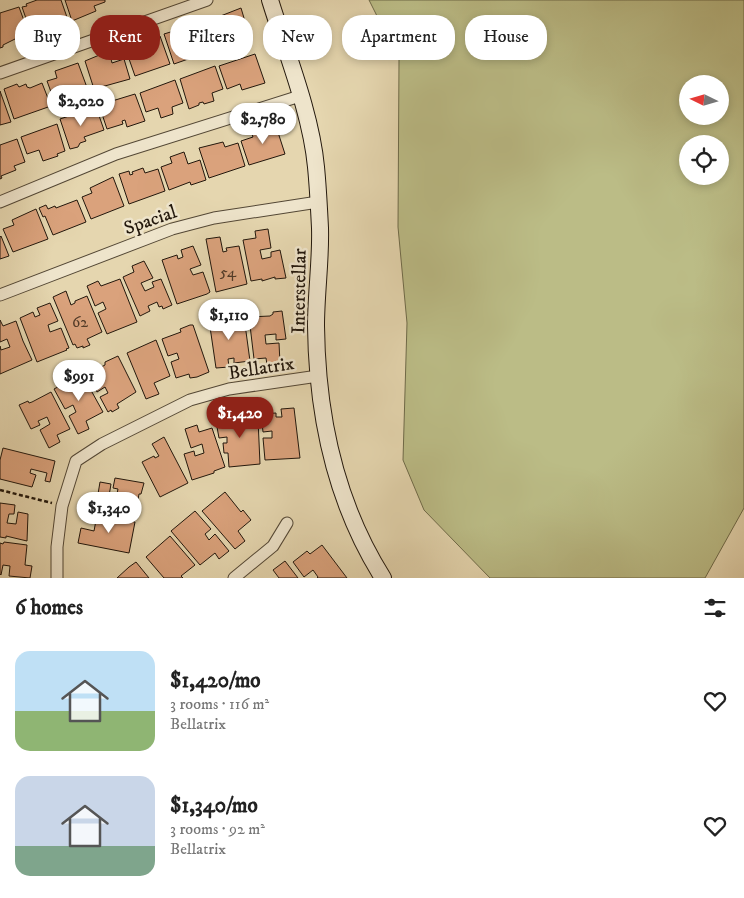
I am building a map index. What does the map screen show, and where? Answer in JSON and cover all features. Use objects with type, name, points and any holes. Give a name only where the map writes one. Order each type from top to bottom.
[{"type":"street","points":[[0,73],[207,0]]},
{"type":"street","name":"Interstellar","points":[[270,0],[309,124],[316,165],[320,229],[316,326],[318,376],[323,413],[340,488],[353,523],[383,578]]},
{"type":"street","points":[[0,202],[116,154],[300,96]]},
{"type":"street","name":"Spacial","points":[[0,295],[172,229],[214,218],[318,202]]},
{"type":"street","name":"Bellatrix","points":[[57,578],[57,547],[62,506],[76,461],[102,444],[190,400],[229,389],[318,376]]},
{"type":"street","points":[[234,578],[273,546],[287,522]]},
{"type":"path","points":[[0,490],[62,506]]},
{"type":"green space","points":[[369,0],[744,0],[744,508],[705,578],[490,578],[424,510],[403,460],[407,323],[398,227],[399,60],[455,60],[455,15],[376,15]]},
{"type":"building","points":[[37,0],[61,0],[66,15],[25,15],[22,7],[27,6],[26,4]]},
{"type":"building","points":[[65,0],[105,0],[105,2],[94,6],[96,11],[80,18],[80,15],[70,15]]},
{"type":"building","points":[[19,7],[22,15],[15,15],[15,39],[0,48],[0,13]]},
{"type":"building","points":[[241,8],[243,15],[223,15]]},
{"type":"building","points":[[170,32],[170,52],[164,34]]},
{"type":"building","points":[[160,36],[170,64],[135,76],[129,60],[160,60]]},
{"type":"building","points":[[255,54],[265,83],[242,90],[240,84],[227,89],[219,66],[237,60],[253,60],[253,55]]},
{"type":"building","points":[[90,59],[111,60],[112,63],[124,60],[130,79],[94,89],[85,61]]},
{"type":"building","points":[[173,60],[185,60],[174,64]]},
{"type":"building","points":[[78,63],[89,93],[55,103],[47,81],[57,78],[55,71]]},
{"type":"building","points":[[215,66],[223,89],[212,93],[214,101],[204,104],[203,102],[199,103],[199,105],[189,109],[180,79]]},
{"type":"building","points":[[175,80],[183,103],[172,107],[173,114],[161,118],[158,108],[146,112],[140,93]]},
{"type":"building","points":[[42,83],[51,106],[14,119],[4,89],[17,84],[19,87],[26,84],[30,88]]},
{"type":"building","points":[[0,91],[11,122],[0,125]]},
{"type":"building","points":[[135,94],[145,121],[127,127],[125,120],[122,121],[123,124],[107,129],[99,105]]},
{"type":"building","points":[[96,107],[104,130],[84,137],[86,141],[80,143],[78,147],[70,149],[60,119]]},
{"type":"building","points":[[275,123],[285,154],[249,165],[241,141],[253,137],[251,132]]},
{"type":"building","points":[[57,124],[65,151],[57,154],[58,156],[43,161],[39,150],[27,154],[21,137]]},
{"type":"building","points":[[17,139],[25,162],[14,166],[16,170],[1,176],[2,178],[0,179],[0,145]]},
{"type":"building","points":[[223,142],[225,147],[238,143],[245,166],[209,178],[199,148]]},
{"type":"building","points":[[184,152],[188,164],[200,160],[206,180],[191,185],[190,182],[169,190],[161,167],[172,163],[170,157]]},
{"type":"building","points":[[143,168],[145,173],[158,169],[165,191],[129,204],[119,174],[129,171],[130,175],[133,174],[132,172]]},
{"type":"building","points":[[113,177],[124,206],[91,219],[82,197],[92,193],[90,188]]},
{"type":"building","points":[[77,200],[86,222],[53,235],[45,216],[43,217],[39,208],[46,205],[48,209],[55,206],[56,208]]},
{"type":"building","points":[[36,209],[48,239],[13,252],[3,229],[14,225],[12,220]]},
{"type":"building","points":[[268,229],[271,248],[260,250],[262,259],[271,257],[271,252],[280,250],[286,278],[275,279],[275,277],[262,281],[262,279],[251,281],[243,240],[256,238],[255,231]]},
{"type":"building","points":[[0,237],[9,256],[0,259]]},
{"type":"building","points":[[220,237],[223,252],[227,251],[226,248],[239,246],[247,284],[216,292],[206,239]]},
{"type":"building","points":[[193,246],[201,265],[190,269],[193,275],[203,272],[210,292],[177,304],[162,260],[177,255],[178,259],[183,257],[181,250]]},
{"type":"building","points":[[144,261],[153,278],[141,283],[145,291],[154,287],[152,282],[161,279],[172,305],[163,309],[162,306],[159,307],[157,302],[148,306],[150,311],[140,316],[123,277],[134,272],[132,266]]},
{"type":"building","points":[[120,279],[137,322],[107,334],[98,313],[106,309],[103,302],[95,306],[87,286],[98,281],[101,286]]},
{"type":"building","points":[[66,291],[71,305],[75,301],[87,296],[102,332],[87,339],[90,345],[83,348],[83,346],[77,348],[75,344],[73,345],[53,297]]},
{"type":"building","points":[[50,303],[58,321],[48,325],[50,332],[61,328],[69,348],[37,362],[20,318],[33,312],[35,317],[40,315],[37,308]]},
{"type":"building","points":[[282,311],[286,339],[276,340],[276,334],[265,335],[266,344],[279,343],[280,363],[267,365],[266,358],[254,359],[249,317],[270,316],[273,312]]},
{"type":"building","points":[[223,317],[225,320],[244,317],[250,361],[234,363],[234,358],[228,359],[229,367],[216,368],[209,320]]},
{"type":"building","points":[[0,320],[3,326],[16,321],[32,360],[0,374],[0,346],[1,350],[10,347],[7,339],[0,342]]},
{"type":"building","points":[[193,325],[209,372],[197,377],[190,378],[189,374],[176,378],[171,362],[179,359],[177,353],[168,356],[162,339],[181,332],[180,329]]},
{"type":"building","points":[[156,340],[170,376],[154,383],[159,394],[146,399],[127,353]]},
{"type":"building","points":[[118,356],[136,392],[117,404],[119,408],[108,412],[100,397],[108,393],[105,387],[97,392],[88,374],[105,365],[105,362]]},
{"type":"building","points":[[82,374],[103,412],[86,421],[89,429],[78,434],[69,416],[76,412],[73,405],[65,409],[54,389]]},
{"type":"building","points":[[51,392],[70,429],[57,435],[60,442],[49,448],[40,430],[50,424],[47,417],[38,421],[40,425],[31,429],[19,405],[28,401],[29,403],[32,402]]},
{"type":"building","points":[[294,408],[300,458],[265,460],[263,438],[272,438],[272,431],[263,432],[261,414],[276,413],[276,417],[282,417],[281,409]]},
{"type":"building","points":[[237,414],[238,419],[256,417],[258,419],[260,464],[229,467],[228,453],[224,453],[223,443],[227,443],[227,437],[219,438],[215,416]]},
{"type":"building","points":[[197,425],[199,432],[212,428],[225,467],[214,471],[214,473],[192,480],[184,454],[194,451],[195,456],[204,453],[202,444],[191,448],[185,429]]},
{"type":"building","points":[[164,437],[188,483],[160,497],[142,462],[154,456],[155,458],[159,456],[152,444]]},
{"type":"building","points":[[3,448],[55,461],[50,482],[45,481],[47,473],[31,469],[30,473],[36,475],[32,487],[0,479],[0,460]]},
{"type":"building","points":[[115,478],[144,483],[141,494],[139,494],[135,517],[92,509],[100,482],[111,484],[109,496],[116,498],[118,489],[113,488]]},
{"type":"building","points":[[225,492],[241,512],[243,510],[251,520],[238,531],[245,541],[235,549],[202,511]]},
{"type":"building","points":[[0,503],[15,505],[14,514],[9,514],[7,523],[16,524],[18,512],[28,514],[27,541],[6,536],[6,538],[0,537]]},
{"type":"building","points":[[195,511],[211,529],[205,534],[209,540],[215,534],[229,551],[219,559],[215,553],[200,565],[171,531]]},
{"type":"building","points":[[97,515],[135,522],[129,553],[78,543],[81,528],[94,531]]},
{"type":"building","points":[[170,536],[195,565],[181,576],[183,578],[164,578],[146,557]]},
{"type":"building","points":[[4,542],[27,545],[25,565],[32,566],[30,578],[9,576],[10,566],[3,565],[0,574],[0,543],[3,544]]},
{"type":"building","points":[[322,545],[347,578],[317,578],[313,570],[304,577],[293,562],[307,551],[310,554]]},
{"type":"building","points":[[285,561],[298,578],[279,578],[273,570]]},
{"type":"building","points":[[136,562],[149,578],[117,578],[129,567]]}]
